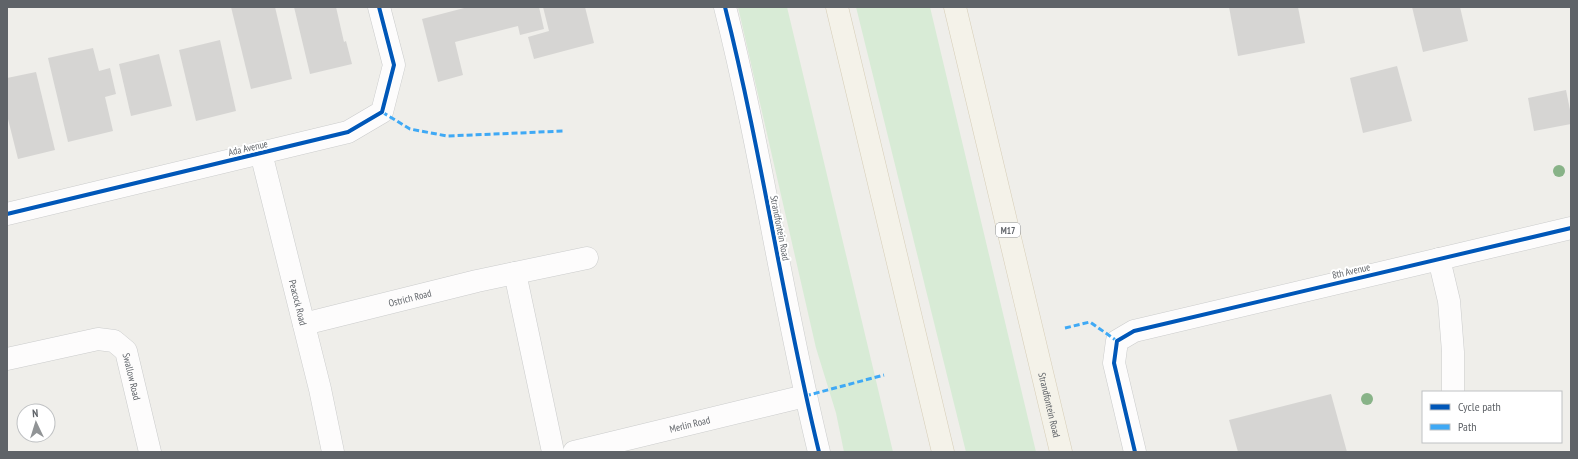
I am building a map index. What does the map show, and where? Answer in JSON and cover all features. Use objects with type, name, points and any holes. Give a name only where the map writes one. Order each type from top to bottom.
[{"type":"main road","points":[[837,7],[943,452]]},
{"type":"main road","name":"Strandfontein Road","points":[[955,7],[1061,452]]},
{"type":"street","name":"Ada Avenue","points":[[7,214],[348,132],[382,112],[394,64],[379,7]]},
{"type":"street","name":"Strandfontein Road","points":[[725,7],[739,64],[805,396],[819,452]]},
{"type":"street","name":"Peacock Road","points":[[261,153],[320,389],[334,452]]},
{"type":"street","name":"8th Avenue","points":[[1135,452],[1114,363],[1117,342],[1134,331],[1571,228]]},
{"type":"street","name":"Ostrich Road","points":[[304,324],[477,281],[587,258]]},
{"type":"street","points":[[1439,259],[1449,301],[1454,352],[1453,391]]},
{"type":"street","points":[[515,273],[553,452]]},
{"type":"street","name":"Swallow Road","points":[[7,359],[98,339],[114,341],[126,351],[150,452]]},
{"type":"street","name":"Merlin Road","points":[[574,452],[805,396]]},
{"type":"green space","points":[[738,7],[787,7],[893,452],[844,452],[836,413],[816,348]]},
{"type":"green space","points":[[856,7],[930,7],[1036,452],[966,452]]},
{"type":"building","points":[[231,7],[275,7],[292,79],[251,89]]},
{"type":"building","points":[[294,7],[336,7],[344,42],[346,41],[352,64],[310,74]]},
{"type":"building","points":[[468,7],[539,7],[544,29],[520,35],[518,26],[455,42],[463,75],[438,82],[422,19]]},
{"type":"building","points":[[543,7],[585,7],[594,43],[534,59],[528,37],[549,31]]},
{"type":"building","points":[[1229,7],[1298,7],[1305,43],[1238,56]]},
{"type":"building","points":[[1412,7],[1460,7],[1468,41],[1423,52]]},
{"type":"building","points":[[220,40],[236,111],[196,121],[179,50]]},
{"type":"building","points":[[93,48],[99,71],[110,68],[116,94],[105,97],[113,131],[68,142],[48,58]]},
{"type":"building","points":[[159,54],[172,106],[131,116],[119,64]]},
{"type":"building","points":[[1397,66],[1412,121],[1363,133],[1350,78]]},
{"type":"building","points":[[36,72],[55,150],[18,159],[7,115],[7,78]]},
{"type":"building","points":[[1566,90],[1571,115],[1571,124],[1534,131],[1528,98]]},
{"type":"building","points":[[1331,394],[1347,452],[1238,452],[1229,420]]},
{"type":"marked path","points":[[382,112],[410,129],[447,136],[565,131]]},
{"type":"marked path","points":[[1065,328],[1090,322],[1117,341]]},
{"type":"marked path","points":[[805,396],[884,375]]},
{"type":"cycle path","points":[[7,214],[348,132],[382,112],[394,65],[379,7]]},
{"type":"cycle path","points":[[725,7],[750,118],[794,341],[819,452]]},
{"type":"cycle path","points":[[1135,452],[1114,363],[1117,341],[1134,331],[1571,228]]}]
